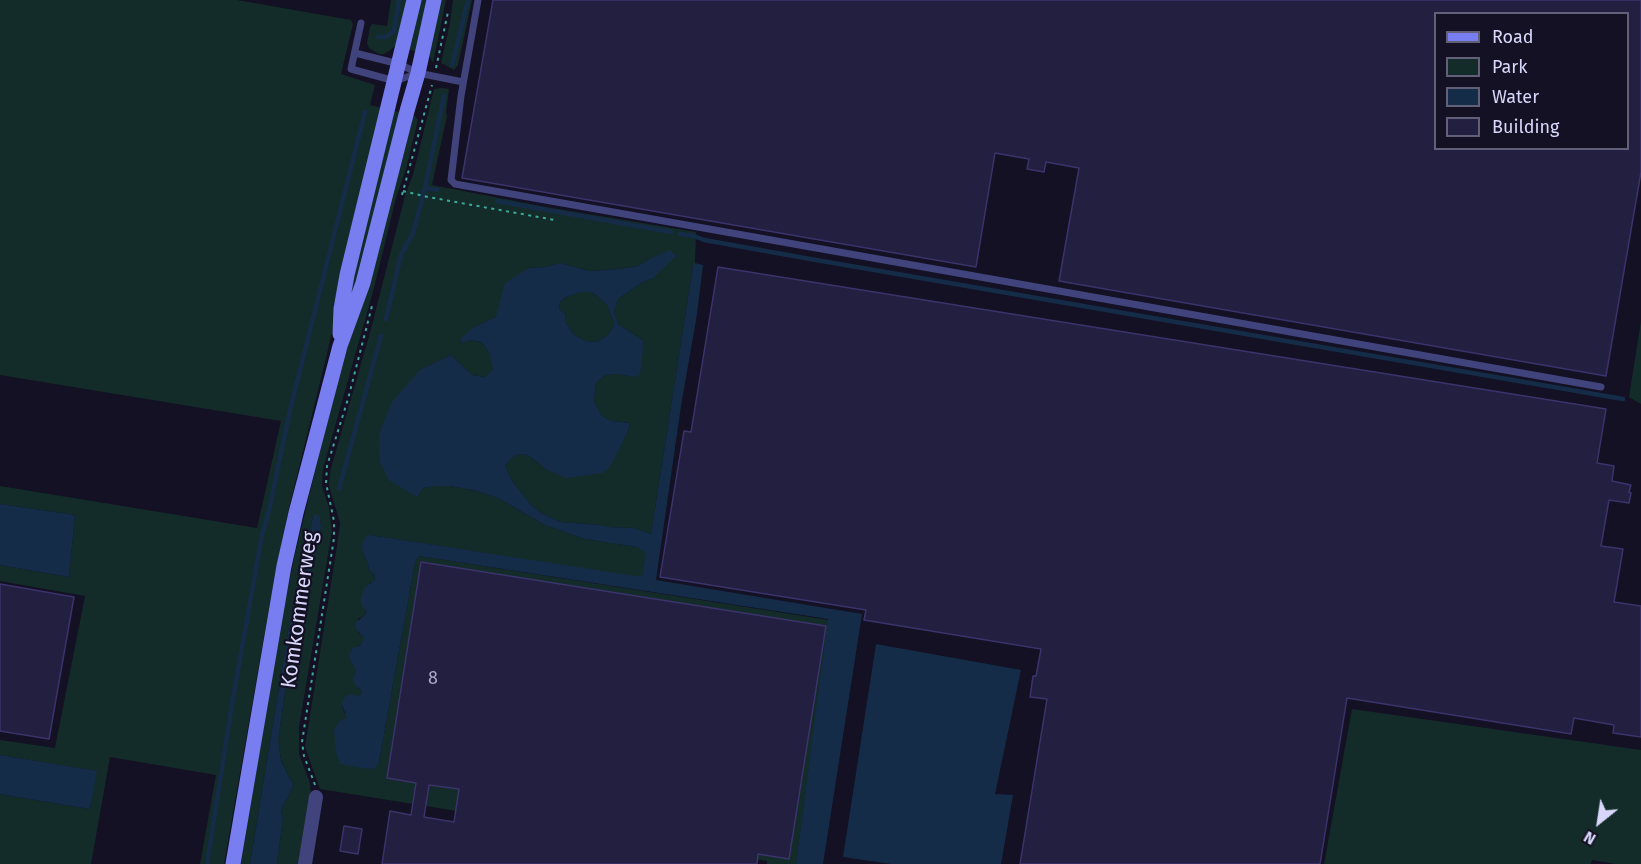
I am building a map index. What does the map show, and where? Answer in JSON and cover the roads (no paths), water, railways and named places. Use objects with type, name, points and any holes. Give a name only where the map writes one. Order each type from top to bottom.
[{"type":"main road","name":"Komkommerweg","points":[[340,346],[341,309],[346,274],[414,0]]},
{"type":"main road","name":"Komkommerweg","points":[[233,864],[284,566],[296,513],[340,346],[363,283],[407,111],[426,74],[434,0]]},
{"type":"street","points":[[305,864],[316,797]]},
{"type":"lane","points":[[478,0],[463,82],[451,180],[455,184],[1601,387]]},
{"type":"lane","points":[[361,23],[351,69],[394,81],[426,74]]},
{"type":"lane","points":[[355,53],[399,64],[426,74],[463,82]]},
{"type":"water","points":[[670,250],[676,256],[653,278],[641,283],[618,299],[614,311],[618,324],[644,341],[640,374],[636,377],[605,375],[596,383],[594,401],[602,416],[612,421],[629,423],[630,427],[610,467],[602,473],[566,478],[547,470],[528,455],[519,454],[509,460],[505,466],[511,479],[530,504],[541,513],[560,522],[634,528],[651,534],[693,266],[695,263],[703,265],[656,580],[862,614],[823,864],[796,864],[828,619],[419,556],[415,562],[379,762],[375,768],[368,769],[340,764],[336,752],[334,730],[340,721],[347,718],[342,705],[344,698],[350,694],[358,696],[362,693],[355,685],[353,679],[356,671],[349,655],[353,648],[361,645],[363,640],[356,629],[356,622],[365,615],[366,611],[361,604],[361,598],[365,587],[375,578],[369,570],[363,553],[362,545],[366,537],[370,535],[642,577],[646,553],[637,547],[585,539],[545,525],[498,498],[473,490],[434,486],[423,488],[417,497],[389,480],[380,462],[379,440],[381,428],[392,402],[421,369],[451,355],[472,375],[485,377],[493,369],[490,354],[482,342],[469,340],[462,343],[461,338],[474,327],[496,317],[505,283],[529,268],[560,263],[590,271],[618,269],[638,266]],"holes":[[[581,292],[592,292],[607,305],[614,326],[609,334],[597,342],[585,341],[573,334],[566,323],[565,314],[559,309],[560,302],[566,297]]]},
{"type":"water","points":[[0,504],[75,515],[69,577],[0,565]]},
{"type":"water","points":[[315,514],[320,517],[321,528],[315,560],[306,583],[278,741],[281,760],[294,785],[281,812],[283,817],[277,864],[250,864],[288,632]]},
{"type":"water","points":[[876,644],[1021,670],[995,794],[1013,795],[1001,864],[891,864],[843,857]]},
{"type":"water","points":[[0,755],[97,771],[90,809],[0,794]]},
{"type":"waterway","points":[[378,37],[386,37],[394,31],[399,0]]},
{"type":"waterway","points":[[452,65],[468,0]]},
{"type":"waterway","points":[[386,319],[401,255],[413,233],[425,188],[444,96]]},
{"type":"waterway","points":[[207,864],[262,535],[290,410],[365,112]]},
{"type":"waterway","points":[[425,188],[437,190]]},
{"type":"waterway","points":[[497,201],[671,232]]},
{"type":"waterway","points":[[680,234],[816,260],[1623,399]]},
{"type":"waterway","points":[[339,489],[381,336]]}]
